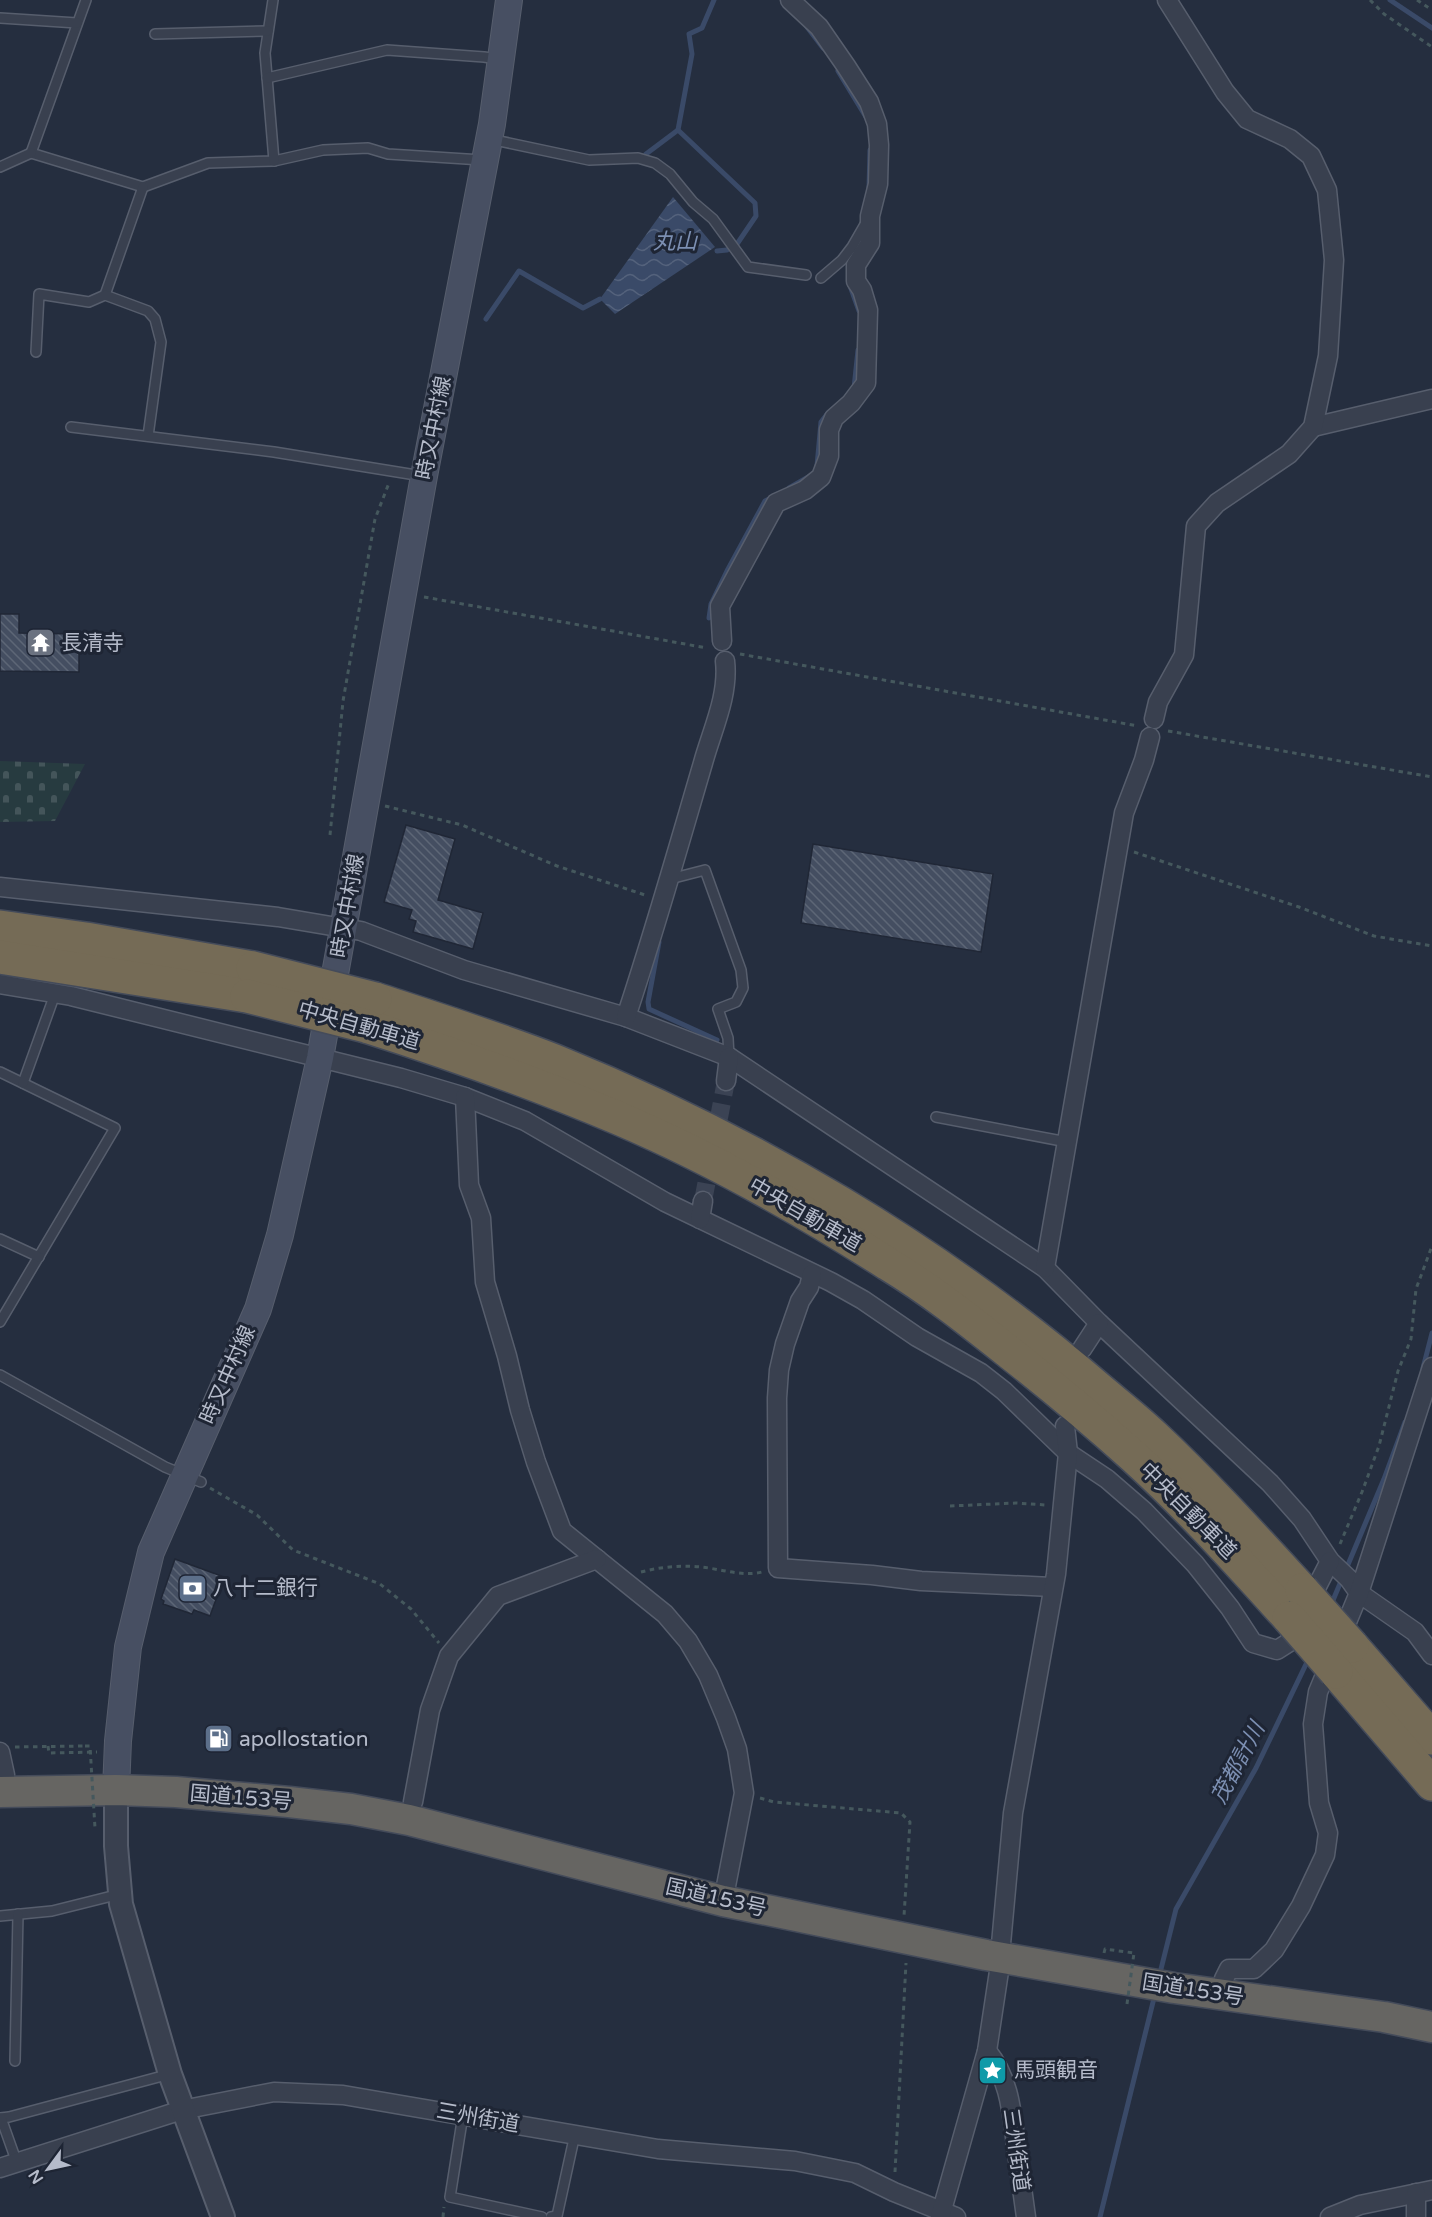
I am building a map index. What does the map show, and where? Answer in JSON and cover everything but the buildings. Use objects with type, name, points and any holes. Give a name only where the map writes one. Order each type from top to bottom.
[{"type":"highway","name":"中央自動車道","points":[[0,927],[250,982],[554,1061],[631,1093],[709,1131],[905,1242],[988,1300],[1060,1356],[1154,1436],[1235,1517],[1296,1604],[1344,1659],[1432,1784]]},
{"type":"highway","name":"中央自動車道","points":[[0,957],[250,982]]},
{"type":"highway","name":"中央自動車道","points":[[1344,1659],[1432,1738]]},
{"type":"highway","name":"国道153号","points":[[2,1783],[176,1792],[289,1802],[409,1820],[723,1901],[1001,1958],[1134,1993],[1174,1988],[1384,2017],[1432,2027]]},
{"type":"main road","name":"時又中村線","points":[[116,1790],[118,1741],[128,1647],[151,1552],[193,1479],[258,1309],[280,1235],[320,1058],[424,476],[487,149],[509,0]]},
{"type":"street","points":[[626,1017],[664,901],[704,759],[721,708],[723,651],[720,606],[776,503],[806,490],[821,477],[829,456],[829,430],[834,418],[851,403],[866,382],[868,310],[862,290],[856,281],[856,265],[870,243],[870,216],[878,184],[877,124],[868,102],[819,27],[790,0]]},
{"type":"street","points":[[1045,1269],[1124,813],[1144,760],[1158,702],[1184,655],[1196,526],[1217,503],[1289,454],[1313,427],[1328,356],[1334,260],[1327,190],[1311,156],[1290,140],[1247,119],[1225,92],[1167,0]]},
{"type":"street","points":[[1313,427],[1432,399]]},
{"type":"street","points":[[0,887],[278,917],[361,931],[464,970],[626,1017],[729,1057],[1045,1269],[1099,1323],[1270,1483],[1302,1518],[1344,1575],[1415,1632],[1432,1655]]},
{"type":"street","points":[[0,984],[55,994],[401,1078],[465,1097],[525,1121],[665,1202],[863,1300],[917,1337],[981,1373],[1004,1391],[1068,1453],[1107,1479],[1144,1511],[1202,1573],[1230,1608],[1253,1643],[1277,1650],[1288,1643],[1344,1575]]},
{"type":"street","points":[[726,1081],[729,1057]]},
{"type":"street","points":[[465,1097],[469,1185],[481,1218],[485,1282],[536,1462],[562,1532],[665,1614],[688,1641],[708,1675],[736,1749],[744,1793],[726,1886]]},
{"type":"street","points":[[700,1220],[703,1201]]},
{"type":"street","points":[[812,1274],[809,1287],[800,1301],[785,1344],[779,1370],[777,1398],[778,1568],[921,1581],[1052,1587]]},
{"type":"street","points":[[1082,1348],[1099,1323]]},
{"type":"street","points":[[1224,1979],[1229,1969],[1254,1969],[1274,1950],[1301,1906],[1325,1856],[1328,1833],[1319,1803],[1313,1724],[1318,1692],[1344,1575],[1429,1388],[1432,1367]]},
{"type":"street","points":[[945,2215],[987,2051],[1001,1958],[1013,1813],[1056,1574],[1068,1453],[1065,1426]]},
{"type":"street","points":[[413,1802],[430,1710],[449,1656],[498,1596],[597,1559]]},
{"type":"street","points":[[2,1783],[8,1754]]},
{"type":"street","points":[[116,1790],[116,1845],[121,1904],[170,2074],[223,2217]]},
{"type":"street","name":"三州街道","points":[[987,2051],[997,2063],[1012,2108],[1026,2217]]},
{"type":"street","name":"三州街道","points":[[8,2166],[182,2110],[274,2092],[343,2095],[658,2149],[795,2161],[855,2173],[945,2215]]},
{"type":"street","points":[[1330,2217],[1360,2205],[1424,2191],[1416,2217]]},
{"type":"lane","points":[[31,153],[86,0]]},
{"type":"lane","points":[[273,0],[265,53],[273,160]]},
{"type":"lane","points":[[0,18],[78,23]]},
{"type":"lane","points":[[155,34],[268,31]]},
{"type":"lane","points":[[267,78],[387,50],[501,60]]},
{"type":"lane","points":[[0,167],[31,153],[143,187],[208,163],[273,160],[323,150],[368,148],[388,154],[487,149],[589,160],[638,158],[655,163],[670,174],[693,202],[713,219],[748,267],[806,275]]},
{"type":"lane","points":[[105,295],[143,187]]},
{"type":"lane","points":[[821,278],[842,260],[870,216]]},
{"type":"lane","points":[[36,352],[39,294],[89,302],[105,295],[148,311],[155,319],[161,342],[148,436]]},
{"type":"lane","points":[[71,427],[274,452],[424,476]]},
{"type":"lane","points":[[670,879],[705,870],[741,970],[743,988],[736,1002],[718,1009],[728,1038],[729,1057]]},
{"type":"lane","points":[[22,1083],[55,994]]},
{"type":"lane","points":[[0,1072],[115,1128],[0,1322]]},
{"type":"lane","points":[[936,1116],[1067,1142]]},
{"type":"lane","points":[[0,1239],[39,1257]]},
{"type":"lane","points":[[0,1375],[165,1467],[193,1479]]},
{"type":"lane","points":[[0,1916],[52,1911],[120,1894]]},
{"type":"lane","points":[[15,2061],[18,1914]]},
{"type":"lane","points":[[8,2166],[1,2118],[170,2074]]},
{"type":"lane","points":[[463,2115],[450,2197],[542,2217]]},
{"type":"lane","points":[[551,2217],[556,2216],[574,2134]]},
{"type":"path","points":[[1370,0],[1384,14],[1432,46]]},
{"type":"path","points":[[1417,0],[1432,10]]},
{"type":"path","points":[[330,835],[345,690],[375,519],[393,472]]},
{"type":"path","points":[[419,596],[1432,777]]},
{"type":"path","points":[[381,805],[462,825],[557,866],[664,901]]},
{"type":"path","points":[[1118,852],[1132,851],[1299,907],[1374,936],[1432,946]]},
{"type":"path","points":[[1344,1575],[1346,1534],[1379,1446],[1398,1371],[1412,1339],[1416,1289],[1432,1246]]},
{"type":"path","points":[[193,1479],[257,1515],[293,1550],[380,1584],[411,1609],[449,1656]]},
{"type":"path","points":[[950,1506],[1016,1503],[1063,1506]]},
{"type":"path","points":[[619,1577],[655,1568],[671,1567],[699,1567],[753,1574],[778,1568]]},
{"type":"path","points":[[48,1746],[49,1753],[98,1752]]},
{"type":"path","points":[[8,1754],[15,1747],[90,1746],[95,1828]]},
{"type":"path","points":[[744,1793],[774,1802],[901,1813],[910,1822],[903,1924]]},
{"type":"path","points":[[1134,1953],[1134,1993]]},
{"type":"path","points":[[894,2192],[906,1963]]},
{"type":"green space","points":[[0,761],[85,764],[55,821],[0,822]]},
{"type":"water","name":"丸山","points":[[673,197],[715,247],[615,314],[600,299]]},
{"type":"waterway","points":[[714,0],[702,28],[689,34],[692,54],[678,130],[755,203],[756,216],[737,244]]},
{"type":"waterway","name":"茂都計川","points":[[1390,0],[1432,28]]},
{"type":"waterway","points":[[807,27],[823,48]]},
{"type":"waterway","points":[[838,71],[866,117]]},
{"type":"waterway","points":[[646,154],[678,130]]},
{"type":"waterway","points":[[869,188],[870,150]]},
{"type":"waterway","points":[[717,251],[727,250]]},
{"type":"waterway","points":[[486,319],[519,271],[583,308],[600,299]]},
{"type":"waterway","points":[[850,286],[859,311]]},
{"type":"waterway","points":[[854,388],[858,350]]},
{"type":"waterway","points":[[817,466],[821,422],[828,413]]},
{"type":"waterway","points":[[789,488],[810,476]]},
{"type":"waterway","points":[[709,618],[711,604],[727,571],[765,501],[773,497]]},
{"type":"waterway","points":[[659,942],[648,1002],[649,1009],[717,1040]]},
{"type":"waterway","name":"茂都計川","points":[[1423,1368],[1432,1333]]},
{"type":"waterway","name":"茂都計川","points":[[1331,1605],[1384,1479],[1405,1422]]},
{"type":"waterway","name":"茂都計川","points":[[1159,1977],[1176,1909],[1256,1768],[1309,1658]]},
{"type":"waterway","name":"茂都計川","points":[[1100,2217],[1155,1994]]},
{"type":"tunnel","points":[[703,1201],[726,1081]]},
{"type":"place","name":"長清寺","points":[[40,643]]},
{"type":"place","name":"八十二銀行","points":[[192,1588]]},
{"type":"place","name":"apollostation","points":[[218,1739]]},
{"type":"place","name":"馬頭観音","points":[[993,2070]]}]
